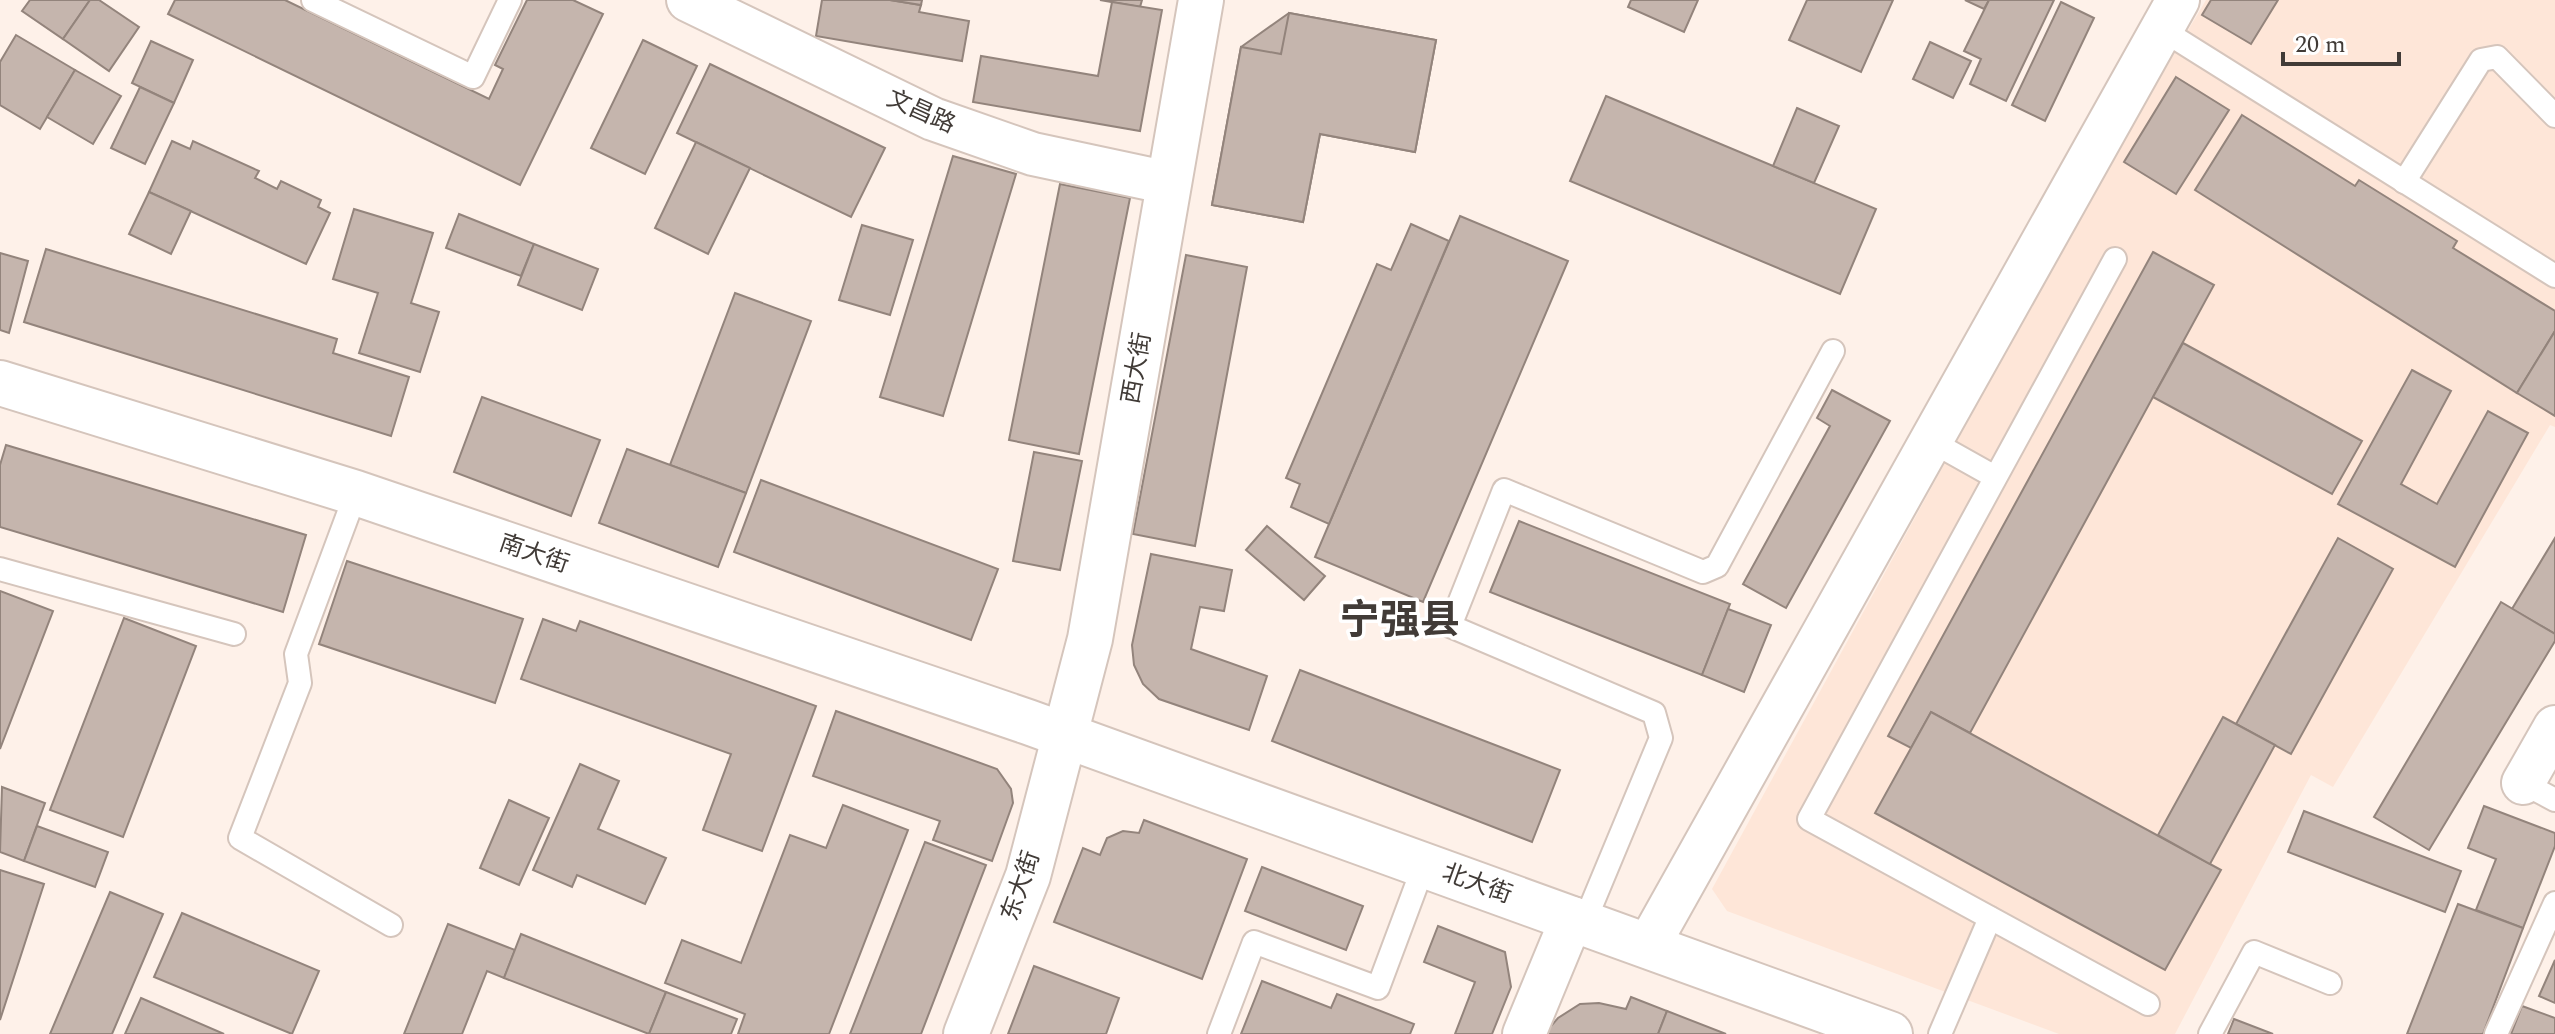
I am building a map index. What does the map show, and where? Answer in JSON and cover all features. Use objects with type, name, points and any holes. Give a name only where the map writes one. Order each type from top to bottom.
[{"type":"street","name":"文昌路","points":[[688,0],[742,12],[933,119],[1033,154],[1169,183]]},
{"type":"street","name":"西大街","points":[[1064,735],[1090,639],[1201,0]]},
{"type":"street","points":[[1648,946],[2169,15]]},
{"type":"street","name":"南大街","points":[[1,385],[356,493],[1064,735]]},
{"type":"street","points":[[2539,791],[2555,727]]},
{"type":"street","name":"北大街","points":[[1064,735],[1890,1034]]},
{"type":"street","name":"东大街","points":[[966,1034],[1028,876],[1064,735]]},
{"type":"street","points":[[1524,1034],[1578,920]]},
{"type":"lane","points":[[313,0],[473,77],[510,0]]},
{"type":"lane","points":[[2169,15],[2404,182],[2555,276]]},
{"type":"lane","points":[[2404,182],[2481,60],[2497,57],[2555,116]]},
{"type":"lane","points":[[2115,259],[1809,819],[2148,1004]]},
{"type":"lane","points":[[1578,920],[1661,738],[1654,713],[1450,626],[1504,490],[1703,572],[1717,566],[1833,351]]},
{"type":"lane","points":[[1929,440],[1995,477]]},
{"type":"lane","points":[[356,493],[296,654],[300,683],[240,838],[391,925]]},
{"type":"lane","points":[[0,569],[234,634]]},
{"type":"lane","points":[[1219,1034],[1254,942],[1378,988],[1424,865]]},
{"type":"lane","points":[[2496,1034],[2555,903]]},
{"type":"lane","points":[[1940,1034],[1990,918]]},
{"type":"lane","points":[[2210,1034],[2254,952],[2330,983]]},
{"type":"shaded area","points":[[2206,0],[2555,0],[2555,427],[2550,425],[2333,787],[2311,775],[2175,1034],[2059,1034],[1727,911],[1712,889],[2110,161]]},
{"type":"building","points":[[30,0],[90,0],[63,39],[22,11]]},
{"type":"building","points":[[90,0],[99,0],[139,27],[109,71],[63,39]]},
{"type":"building","points":[[175,0],[285,0],[489,99],[503,69],[495,65],[527,0],[573,0],[603,14],[520,185],[168,14]]},
{"type":"building","points":[[822,0],[890,0],[921,5],[919,12],[969,21],[962,61],[816,36]]},
{"type":"building","points":[[890,0],[922,0],[921,5]]},
{"type":"building","points":[[1100,0],[1142,0],[1140,7]]},
{"type":"building","points":[[1631,0],[1698,0],[1684,32],[1628,7]]},
{"type":"building","points":[[1807,0],[1893,0],[1861,72],[1789,40]]},
{"type":"building","points":[[1965,0],[1989,0],[1984,9]]},
{"type":"building","points":[[1989,0],[2054,0],[2006,101],[1970,84],[1981,59],[1964,51]]},
{"type":"building","points":[[2211,0],[2278,0],[2251,44],[2202,15]]},
{"type":"building","points":[[1112,2],[1162,10],[1140,131],[973,102],[981,56],[1098,76]]},
{"type":"building","points":[[2061,2],[2094,18],[2045,121],[2012,105]]},
{"type":"building","points":[[1289,13],[1436,40],[1415,152],[1320,134],[1303,222],[1212,205],[1241,47]]},
{"type":"building","points":[[1289,13],[1436,40],[1415,152],[1320,134],[1303,222],[1212,205],[1241,47],[1281,54]]},
{"type":"building","points":[[16,35],[75,70],[40,129],[0,105],[0,62]]},
{"type":"building","points":[[643,40],[697,66],[645,174],[591,148]]},
{"type":"building","points":[[151,41],[193,60],[174,103],[132,83]]},
{"type":"building","points":[[1930,42],[1971,61],[1953,98],[1913,79]]},
{"type":"building","points":[[710,64],[885,148],[851,217],[677,133]]},
{"type":"building","points":[[75,70],[121,96],[93,144],[47,117]]},
{"type":"building","points":[[2176,77],[2229,110],[2176,194],[2124,162]]},
{"type":"building","points":[[140,87],[174,103],[145,164],[111,148]]},
{"type":"building","points":[[1606,96],[1876,209],[1840,294],[1570,181]]},
{"type":"building","points":[[1797,108],[1839,126],[1814,183],[1773,166]]},
{"type":"building","points":[[2242,115],[2355,186],[2359,180],[2457,241],[2453,248],[2555,311],[2555,331],[2517,393],[2195,190]]},
{"type":"building","points":[[172,141],[190,149],[193,141],[259,171],[255,178],[277,189],[281,181],[321,200],[318,207],[330,213],[306,264],[149,192]]},
{"type":"building","points":[[696,142],[750,168],[708,254],[655,228]]},
{"type":"building","points":[[953,156],[1016,174],[943,416],[880,397]]},
{"type":"building","points":[[1060,184],[1130,198],[1079,454],[1009,440]]},
{"type":"building","points":[[149,192],[191,211],[171,254],[129,234]]},
{"type":"building","points":[[354,209],[433,233],[411,303],[439,312],[420,372],[359,353],[378,293],[333,279]]},
{"type":"building","points":[[459,214],[534,244],[521,276],[446,248]]},
{"type":"building","points":[[1460,216],[1568,261],[1423,602],[1315,557]]},
{"type":"building","points":[[1411,224],[1449,241],[1329,524],[1291,507],[1300,484],[1286,478],[1377,264],[1391,270]]},
{"type":"building","points":[[862,225],[913,240],[890,315],[839,300]]},
{"type":"building","points":[[534,244],[598,269],[582,310],[518,285]]},
{"type":"building","points":[[46,249],[337,339],[333,353],[409,377],[391,436],[24,322]]},
{"type":"building","points":[[2153,252],[2214,285],[1970,733],[1931,712],[1911,748],[1888,736]]},
{"type":"building","points":[[0,253],[28,261],[9,333],[0,330]]},
{"type":"building","points":[[1186,255],[1247,267],[1195,546],[1133,534]]},
{"type":"building","points":[[735,293],[811,321],[746,493],[670,465]]},
{"type":"building","points":[[2555,331],[2555,416],[2517,393]]},
{"type":"building","points":[[2183,343],[2362,441],[2332,494],[2153,397]]},
{"type":"building","points":[[2412,370],[2451,391],[2401,484],[2437,504],[2488,411],[2528,433],[2455,567],[2338,504]]},
{"type":"building","points":[[1832,390],[1890,421],[1786,608],[1743,584],[1830,426],[1817,418]]},
{"type":"building","points":[[482,397],[600,440],[571,516],[454,472]]},
{"type":"building","points":[[6,445],[306,535],[283,612],[0,527],[0,465]]},
{"type":"building","points":[[627,449],[746,493],[718,567],[599,523]]},
{"type":"building","points":[[1034,452],[1082,461],[1060,570],[1013,561]]},
{"type":"building","points":[[761,480],[998,569],[971,640],[734,552]]},
{"type":"building","points":[[1519,521],[1730,604],[1702,675],[1490,592]]},
{"type":"building","points":[[1267,526],[1325,576],[1304,600],[1246,550]]},
{"type":"building","points":[[2338,538],[2393,569],[2291,754],[2236,724]]},
{"type":"building","points":[[2555,538],[2555,634],[2512,609]]},
{"type":"building","points":[[1151,554],[1232,570],[1224,611],[1200,607],[1191,649],[1267,676],[1249,730],[1159,699],[1143,684],[1134,665],[1132,645]]},
{"type":"building","points":[[347,561],[523,619],[495,703],[319,644]]},
{"type":"building","points":[[0,591],[53,611],[0,749]]},
{"type":"building","points":[[2501,602],[2555,634],[2555,641],[2429,850],[2374,817]]},
{"type":"building","points":[[1728,609],[1771,625],[1744,692],[1702,675]]},
{"type":"building","points":[[124,618],[196,646],[123,837],[50,810]]},
{"type":"building","points":[[543,619],[576,631],[580,621],[816,706],[762,851],[703,830],[731,754],[521,679]]},
{"type":"building","points":[[1300,670],[1560,770],[1532,842],[1272,741]]},
{"type":"building","points":[[836,711],[997,769],[1011,789],[1013,803],[992,861],[933,840],[940,821],[813,776]]},
{"type":"building","points":[[1931,712],[2221,870],[2165,970],[1875,813]]},
{"type":"building","points":[[2223,717],[2275,745],[2210,864],[2158,835]]},
{"type":"building","points":[[580,764],[619,781],[598,829],[666,858],[645,904],[577,875],[572,887],[533,870]]},
{"type":"building","points":[[2,787],[45,803],[24,861],[0,852]]},
{"type":"building","points":[[509,800],[549,818],[519,885],[480,868]]},
{"type":"building","points":[[843,805],[908,830],[829,1034],[738,1034],[745,1014],[665,983],[682,940],[741,963],[790,835],[826,848]]},
{"type":"building","points":[[2484,806],[2555,833],[2555,846],[2523,928],[2476,910],[2496,859],[2468,848]]},
{"type":"building","points":[[2304,811],[2461,871],[2445,912],[2288,852]]},
{"type":"building","points":[[1144,820],[1247,859],[1202,979],[1054,922],[1083,848],[1100,855],[1107,838],[1123,831],[1139,833]]},
{"type":"building","points":[[37,826],[108,852],[95,887],[24,861]]},
{"type":"building","points":[[925,842],[986,865],[921,1034],[850,1034]]},
{"type":"building","points":[[1262,867],[1363,906],[1346,950],[1245,911]]},
{"type":"building","points":[[0,870],[44,884],[0,1020]]},
{"type":"building","points":[[110,892],[163,914],[112,1034],[50,1034]]},
{"type":"building","points":[[2458,904],[2523,928],[2483,1034],[2407,1034]]},
{"type":"building","points":[[182,913],[319,971],[292,1034],[154,977]]},
{"type":"building","points":[[448,924],[515,950],[504,978],[487,971],[462,1034],[404,1034]]},
{"type":"building","points":[[1438,926],[1505,952],[1511,987],[1492,1034],[1455,1034],[1475,982],[1424,962]]},
{"type":"building","points":[[521,934],[666,992],[649,1034],[504,978]]},
{"type":"building","points":[[2555,960],[2555,1003],[2539,996]]},
{"type":"building","points":[[1034,966],[1119,998],[1106,1034],[1008,1034]]},
{"type":"building","points":[[1262,981],[1331,1008],[1337,994],[1414,1024],[1410,1034],[1241,1034]]},
{"type":"building","points":[[666,992],[737,1019],[731,1034],[649,1034]]},
{"type":"building","points":[[1631,997],[1667,1011],[1658,1034],[1544,1034],[1558,1018],[1580,1004],[1599,1003],[1626,1009]]},
{"type":"building","points":[[141,998],[224,1034],[125,1034]]},
{"type":"building","points":[[2522,1006],[2555,1018],[2555,1034],[2511,1034]]},
{"type":"building","points":[[1667,1011],[1726,1034],[1658,1034]]},
{"type":"building","points":[[2234,1019],[2273,1034],[2228,1034]]},
{"type":"district","name":"宁强县","points":[[1400,621]]}]
